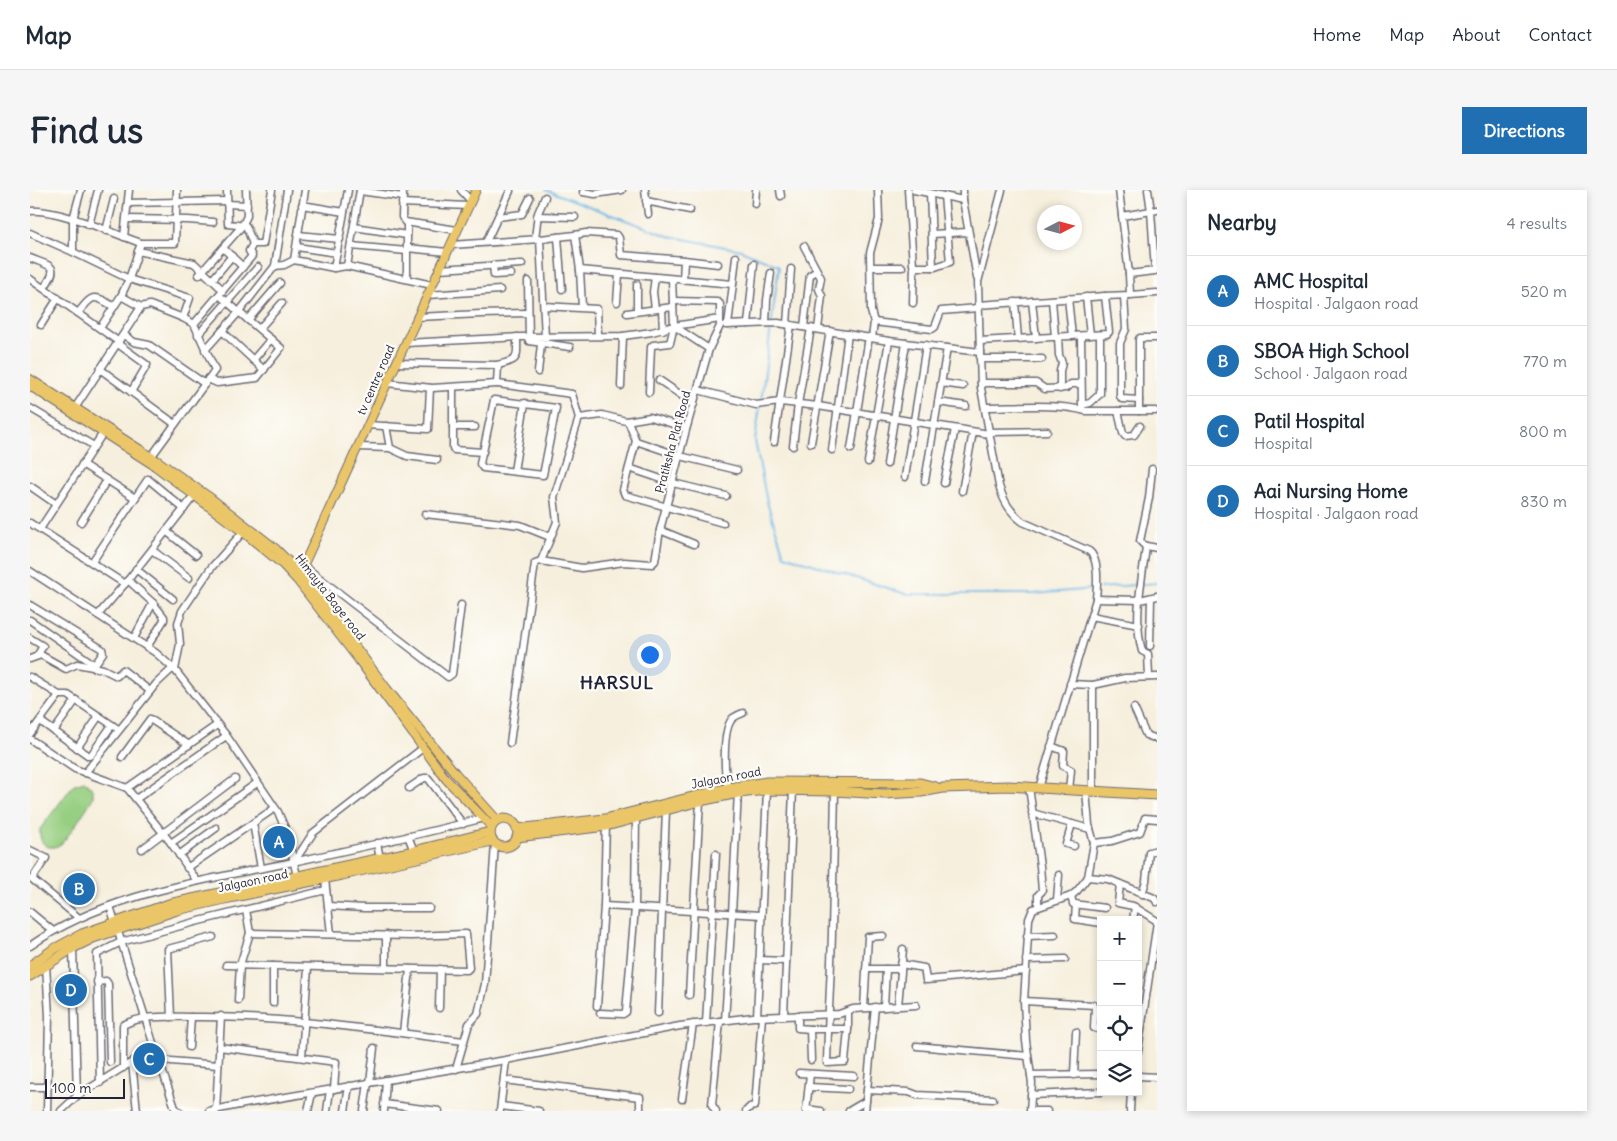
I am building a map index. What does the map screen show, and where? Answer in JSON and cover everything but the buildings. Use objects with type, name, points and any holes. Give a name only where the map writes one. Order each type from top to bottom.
[{"type":"highway","name":"Jalgaon road","points":[[517,833],[606,822],[767,782],[920,783],[943,788]]},
{"type":"highway","name":"Jalgaon road","points":[[636,815],[666,810],[735,789],[884,794],[921,792],[943,788],[1008,786],[1157,795]]},
{"type":"highway","points":[[507,820],[512,822],[517,833],[515,841],[508,846],[499,846],[494,833],[507,820]]},
{"type":"highway","name":"Jalgaon road","points":[[30,976],[73,948],[116,926],[170,904],[494,833]]},
{"type":"highway","name":"Jalgaon road","points":[[30,966],[54,949],[82,934],[186,908],[325,879],[494,833]]},
{"type":"main road","name":"tv centre road","points":[[300,573],[476,190]]},
{"type":"main road","name":"Himayta Bage road","points":[[30,379],[151,457],[197,493],[276,549],[300,573],[387,689],[456,774],[494,833]]},
{"type":"main road","points":[[30,386],[197,493],[243,532],[300,573],[358,659],[446,779],[484,818],[494,833]]},
{"type":"street","points":[[73,252],[73,219],[81,190]]},
{"type":"street","points":[[90,225],[98,190]]},
{"type":"street","points":[[124,237],[129,190]]},
{"type":"street","points":[[30,211],[37,210],[73,219],[141,243],[175,243],[177,190]]},
{"type":"street","points":[[227,190],[228,224],[246,226],[253,244]]},
{"type":"street","points":[[201,273],[242,226],[246,216],[246,190]]},
{"type":"street","points":[[264,244],[272,190]]},
{"type":"street","points":[[205,350],[239,312],[274,266],[288,190]]},
{"type":"street","points":[[294,260],[304,190]]},
{"type":"street","points":[[334,268],[348,190]]},
{"type":"street","points":[[347,266],[360,190],[403,197],[470,203]]},
{"type":"street","points":[[461,190],[470,203]]},
{"type":"street","points":[[581,191],[595,194],[622,190]]},
{"type":"street","points":[[645,190],[648,214]]},
{"type":"street","points":[[755,204],[756,190]]},
{"type":"street","points":[[851,450],[856,412],[874,322],[871,311],[870,251],[879,219],[878,190]]},
{"type":"street","points":[[908,190],[914,267],[913,304]]},
{"type":"street","points":[[914,190],[963,200]]},
{"type":"street","points":[[963,190],[968,232],[978,282],[981,383],[999,486],[1004,501],[1010,511],[1023,522],[1093,554],[1096,559],[1096,599],[1039,788]]},
{"type":"street","points":[[978,282],[1002,190]]},
{"type":"street","points":[[1119,190],[1129,274],[1126,329],[1120,343],[1120,396],[1122,399],[1139,400]]},
{"type":"street","points":[[1129,274],[1156,270],[1154,210],[1148,190]]},
{"type":"street","points":[[486,242],[510,191]]},
{"type":"street","points":[[933,267],[934,193]]},
{"type":"street","points":[[914,267],[933,267],[950,262],[944,196]]},
{"type":"street","points":[[403,197],[402,217],[407,223],[407,279]]},
{"type":"street","points":[[545,197],[539,207],[537,216],[545,336]]},
{"type":"street","points":[[498,217],[522,214],[530,198]]},
{"type":"street","points":[[106,230],[114,199]]},
{"type":"street","points":[[646,200],[690,210]]},
{"type":"street","points":[[128,203],[177,202],[247,205]]},
{"type":"street","points":[[302,205],[344,212]]},
{"type":"street","points":[[1122,216],[1154,210]]},
{"type":"street","points":[[537,216],[575,217]]},
{"type":"street","points":[[126,219],[213,222]]},
{"type":"street","points":[[407,223],[457,230]]},
{"type":"street","points":[[354,227],[407,235]]},
{"type":"street","points":[[932,234],[968,232]]},
{"type":"street","points":[[30,233],[129,279],[190,298],[183,318]]},
{"type":"street","points":[[351,246],[407,250],[449,248],[486,242],[538,239],[586,233],[617,235],[621,255],[718,264]]},
{"type":"street","points":[[298,235],[340,239]]},
{"type":"street","points":[[575,235],[580,270],[582,307]]},
{"type":"street","points":[[558,237],[562,289]]},
{"type":"street","points":[[100,328],[121,296],[141,243]]},
{"type":"street","points":[[253,244],[277,246]]},
{"type":"street","points":[[194,324],[252,256],[249,251],[253,244]]},
{"type":"street","points":[[793,446],[811,328],[822,296],[819,288],[821,278],[804,246]]},
{"type":"street","points":[[297,247],[337,253]]},
{"type":"street","points":[[223,248],[243,267]]},
{"type":"street","points":[[124,335],[134,342],[149,345],[206,382],[217,383],[258,377],[281,348],[228,303],[212,280],[201,273],[194,263],[138,251]]},
{"type":"street","points":[[212,280],[232,256]]},
{"type":"street","points":[[728,325],[736,257]]},
{"type":"street","points":[[30,258],[49,266],[53,270],[53,275],[44,288]]},
{"type":"street","points":[[274,266],[284,265],[294,260],[334,268],[347,266],[432,285]]},
{"type":"street","points":[[683,280],[684,260]]},
{"type":"street","points":[[440,269],[522,264]]},
{"type":"street","points":[[748,324],[754,264]]},
{"type":"street","points":[[493,265],[494,275],[511,274]]},
{"type":"street","points":[[871,268],[902,267]]},
{"type":"street","points":[[198,335],[258,268]]},
{"type":"street","points":[[580,270],[733,284]]},
{"type":"street","points":[[774,442],[789,324],[792,270]]},
{"type":"street","points":[[811,328],[810,275],[817,271]]},
{"type":"street","points":[[768,323],[767,300],[771,273]]},
{"type":"street","points":[[617,302],[619,274]]},
{"type":"street","points":[[655,277],[653,292],[663,330]]},
{"type":"street","points":[[30,279],[100,328],[147,365],[132,392]]},
{"type":"street","points":[[649,392],[651,347],[652,345],[670,343],[674,326],[672,279]]},
{"type":"street","points":[[528,281],[528,337],[530,342],[570,347]]},
{"type":"street","points":[[248,320],[280,283]]},
{"type":"street","points":[[637,285],[637,311]]},
{"type":"street","points":[[428,294],[500,290]]},
{"type":"street","points":[[874,322],[932,328],[935,326],[941,311],[1015,302],[1157,293]]},
{"type":"street","points":[[121,296],[141,307],[150,305],[194,324],[215,370],[151,457]]},
{"type":"street","points":[[980,341],[1107,334],[1109,332],[1105,296]]},
{"type":"street","points":[[78,313],[89,299],[93,297],[100,298],[114,307]]},
{"type":"street","points":[[1086,297],[1090,335]]},
{"type":"street","points":[[41,325],[58,298]]},
{"type":"street","points":[[1068,298],[1072,336]]},
{"type":"street","points":[[1052,300],[1056,337],[1062,363],[1060,388]]},
{"type":"street","points":[[1032,301],[1036,338]]},
{"type":"street","points":[[627,312],[658,309],[673,304],[718,302],[720,304],[720,322]]},
{"type":"street","points":[[1015,302],[1018,339]]},
{"type":"street","points":[[259,329],[282,303]]},
{"type":"street","points":[[544,306],[597,309],[598,335]]},
{"type":"street","points":[[75,408],[141,307]]},
{"type":"street","points":[[417,317],[528,313]]},
{"type":"street","points":[[406,343],[545,336],[622,336],[663,330],[674,326],[720,322],[728,325],[778,323],[888,341],[947,348],[980,355],[1042,359]]},
{"type":"street","name":"Pratiksha Plat Road","points":[[541,561],[582,568],[624,562],[652,564],[655,561],[660,530],[686,428],[709,349],[720,322]]},
{"type":"street","points":[[674,326],[709,349]]},
{"type":"street","points":[[812,443],[830,330]]},
{"type":"street","points":[[222,331],[264,370]]},
{"type":"street","points":[[832,450],[848,334]]},
{"type":"street","points":[[1082,407],[1100,394],[1100,335]]},
{"type":"street","points":[[621,386],[622,336]]},
{"type":"street","points":[[1081,336],[1082,407]]},
{"type":"street","points":[[396,363],[497,365],[512,362],[516,357],[517,337]]},
{"type":"street","points":[[1140,411],[1139,339],[1157,338]]},
{"type":"street","points":[[253,360],[271,339]]},
{"type":"street","points":[[868,462],[888,341]]},
{"type":"street","points":[[887,464],[906,343]]},
{"type":"street","points":[[538,372],[541,344]]},
{"type":"street","points":[[905,477],[926,346]]},
{"type":"street","points":[[925,481],[947,348]]},
{"type":"street","points":[[497,365],[497,384]]},
{"type":"street","points":[[100,369],[175,424]]},
{"type":"street","points":[[659,380],[694,404]]},
{"type":"street","points":[[387,383],[430,388],[497,384],[572,394],[579,418],[554,497],[557,522],[541,561],[535,562],[533,566],[510,743]]},
{"type":"street","points":[[941,383],[963,386]]},
{"type":"street","points":[[981,383],[1036,383],[1044,388],[1066,388],[1071,384],[1082,384]]},
{"type":"street","points":[[368,425],[428,429],[430,388]]},
{"type":"street","points":[[453,388],[453,448],[454,450],[482,453]]},
{"type":"street","points":[[698,390],[756,405],[780,402],[818,406],[973,432],[1047,432]]},
{"type":"street","points":[[494,400],[525,403],[555,407],[556,409],[544,474],[482,468],[482,453],[484,451],[494,400]]},
{"type":"street","points":[[938,402],[966,406]]},
{"type":"street","points":[[514,471],[525,403]]},
{"type":"street","points":[[985,407],[1082,407],[1118,411],[1155,411]]},
{"type":"street","points":[[30,417],[32,409],[94,446]]},
{"type":"street","points":[[1118,411],[1125,436],[1134,435],[1140,426]]},
{"type":"street","points":[[579,418],[602,415],[628,421],[650,417],[686,428]]},
{"type":"street","points":[[628,421],[636,441],[623,490],[625,495],[723,523]]},
{"type":"street","points":[[386,426],[390,448]]},
{"type":"street","points":[[453,427],[475,427]]},
{"type":"street","points":[[944,484],[954,429]]},
{"type":"street","points":[[962,491],[973,432]]},
{"type":"street","points":[[40,529],[103,433]]},
{"type":"street","points":[[636,441],[680,456],[737,470]]},
{"type":"street","points":[[358,447],[390,448],[407,456],[437,460]]},
{"type":"street","points":[[82,464],[135,498]]},
{"type":"street","points":[[629,468],[673,483],[726,496]]},
{"type":"street","points":[[1152,470],[1149,500],[1140,541],[1146,546],[1157,548]]},
{"type":"street","points":[[92,562],[148,479],[184,508]]},
{"type":"street","points":[[82,522],[108,480]]},
{"type":"street","points":[[30,486],[56,504]]},
{"type":"street","points":[[98,615],[197,493]]},
{"type":"street","points":[[426,514],[520,525],[550,538]]},
{"type":"street","points":[[30,523],[126,582],[153,603],[164,619],[147,647]]},
{"type":"street","points":[[660,530],[694,544]]},
{"type":"street","points":[[166,531],[196,555]]},
{"type":"street","points":[[85,773],[150,691],[174,669],[180,644],[178,623],[182,610],[211,568],[243,532]]},
{"type":"street","points":[[1146,546],[1138,636],[1142,651],[1148,654],[1149,677]]},
{"type":"street","points":[[152,550],[188,578]]},
{"type":"street","points":[[136,569],[173,599]]},
{"type":"street","points":[[30,571],[156,652],[174,669],[226,736],[275,808],[287,833],[297,876]]},
{"type":"street","points":[[300,573],[448,676],[452,674],[461,605]]},
{"type":"street","points":[[1096,599],[1140,600],[1154,597],[1150,646]]},
{"type":"street","points":[[134,638],[153,603]]},
{"type":"street","points":[[30,605],[102,649],[103,653],[94,666]]},
{"type":"street","points":[[1091,616],[1139,626]]},
{"type":"street","points":[[30,620],[94,666]]},
{"type":"street","points":[[30,638],[43,646],[33,658]]},
{"type":"street","points":[[1142,651],[1157,642]]},
{"type":"street","points":[[33,658],[42,656],[66,669],[76,664],[94,666],[117,676],[123,670],[150,691]]},
{"type":"street","points":[[30,677],[59,695],[67,694],[118,729]]},
{"type":"street","points":[[1070,684],[1093,685],[1125,678],[1157,677]]},
{"type":"street","points":[[1047,1111],[1030,1111],[1031,1075],[1024,1001],[1027,936],[1031,914],[1034,909],[1038,906],[1071,896],[1088,877],[1094,843],[1090,829],[1089,791],[1093,685]]},
{"type":"street","points":[[30,734],[59,695]]},
{"type":"street","points":[[54,731],[76,700]]},
{"type":"street","points":[[1134,708],[1146,735],[1157,739]]},
{"type":"street","points":[[716,1111],[712,1105],[723,1021],[732,914],[735,789],[725,777],[727,729],[732,719],[743,713]]},
{"type":"street","points":[[77,748],[99,716]]},
{"type":"street","points":[[122,757],[150,719],[189,745]]},
{"type":"street","points":[[40,721],[89,756],[112,725]]},
{"type":"street","points":[[127,788],[217,725]]},
{"type":"street","points":[[136,799],[226,736]]},
{"type":"street","points":[[30,739],[75,769],[127,788],[171,843],[197,881]]},
{"type":"street","points":[[1051,746],[1064,751],[1064,766],[1071,769],[1069,790]]},
{"type":"street","points":[[294,862],[313,833],[423,748]]},
{"type":"street","points":[[409,788],[424,778],[428,778],[463,824]]},
{"type":"street","points":[[142,849],[235,779]]},
{"type":"street","points":[[171,843],[257,783]]},
{"type":"street","points":[[1029,787],[1041,870],[1042,891],[1038,895],[1038,906]]},
{"type":"street","points":[[746,1111],[750,1107],[756,1106],[759,960],[767,790]]},
{"type":"street","points":[[784,1015],[793,790]]},
{"type":"street","points":[[835,791],[827,1063],[845,1062],[848,1011]]},
{"type":"street","points":[[689,995],[700,801]]},
{"type":"street","points":[[187,868],[275,808]]},
{"type":"street","points":[[658,1013],[666,810]]},
{"type":"street","points":[[1032,813],[1090,829]]},
{"type":"street","points":[[606,822],[604,906],[598,1009],[623,1014],[626,1012],[635,908],[636,815]]},
{"type":"street","points":[[30,946],[79,918],[146,894],[484,818]]},
{"type":"street","points":[[1094,843],[1112,841],[1140,832],[1145,818],[1157,819]]},
{"type":"street","points":[[253,823],[261,868]]},
{"type":"street","points":[[1072,824],[1066,844],[1074,846]]},
{"type":"street","points":[[179,855],[216,828]]},
{"type":"street","points":[[456,1069],[469,1024],[479,1011],[485,984],[494,833]]},
{"type":"street","points":[[408,836],[414,851]]},
{"type":"street","points":[[377,843],[380,859]]},
{"type":"street","points":[[30,850],[46,858],[32,879],[79,918]]},
{"type":"street","points":[[1142,894],[1146,881],[1148,852],[1157,850]]},
{"type":"street","points":[[706,1023],[716,854]]},
{"type":"street","points":[[1057,900],[1059,875]]},
{"type":"street","points":[[1088,877],[1108,879],[1157,900]]},
{"type":"street","points":[[325,879],[331,934]]},
{"type":"street","points":[[1120,884],[1118,903],[1135,908],[1157,922],[1142,1024]]},
{"type":"street","points":[[100,1083],[97,954],[122,942],[326,890]]},
{"type":"street","points":[[1071,896],[1072,903],[1105,908]]},
{"type":"street","points":[[1076,904],[1076,919],[1097,922]]},
{"type":"street","points":[[110,906],[176,1110]]},
{"type":"street","points":[[328,906],[429,908]]},
{"type":"street","points":[[604,906],[761,915]]},
{"type":"street","points":[[1134,916],[1135,908]]},
{"type":"street","points":[[238,1000],[240,965],[250,933],[246,910]]},
{"type":"street","points":[[30,912],[53,932]]},
{"type":"street","points":[[226,965],[468,969],[467,934],[250,933]]},
{"type":"street","points":[[386,935],[386,968]]},
{"type":"street","points":[[1027,936],[1055,935]]},
{"type":"street","points":[[864,1008],[868,936],[883,936]]},
{"type":"street","points":[[171,1016],[168,948],[213,937]]},
{"type":"street","points":[[73,948],[77,1096]]},
{"type":"street","points":[[898,1006],[903,949]]},
{"type":"street","points":[[1026,960],[1065,959]]},
{"type":"street","points":[[759,960],[786,961]]},
{"type":"street","points":[[46,965],[49,1016],[47,1111]]},
{"type":"street","points":[[272,1003],[273,966]]},
{"type":"street","points":[[302,1057],[308,966]]},
{"type":"street","points":[[866,969],[886,969],[901,966],[924,968],[926,980],[1026,971]]},
{"type":"street","points":[[403,1034],[410,968]]},
{"type":"street","points":[[439,1008],[440,969]]},
{"type":"street","points":[[884,1007],[886,969]]},
{"type":"street","points":[[97,982],[106,982],[108,984],[110,1062]]},
{"type":"street","points":[[1024,1001],[1094,1005],[1094,1028],[1097,1029]]},
{"type":"street","points":[[221,1016],[214,1110],[456,1069],[632,1034],[693,1024],[784,1015],[839,1014],[864,1008],[916,1005]]},
{"type":"street","points":[[865,1111],[875,1007]]},
{"type":"street","points":[[798,1015],[798,1028],[848,1029]]},
{"type":"street","points":[[123,1068],[123,1025],[146,1017],[221,1016],[305,1021],[464,1041]]},
{"type":"street","points":[[189,1046],[191,1017]]},
{"type":"street","points":[[682,1100],[693,1024]]},
{"type":"street","points":[[810,1029],[811,1060]]},
{"type":"street","points":[[1074,1074],[1076,1032]]},
{"type":"street","points":[[61,1111],[77,1096],[100,1083],[154,1046]]},
{"type":"street","points":[[917,1046],[1028,1056]]},
{"type":"street","points":[[219,1047],[336,1062],[327,1111]]},
{"type":"street","points":[[364,1111],[374,1048]]},
{"type":"street","points":[[159,1060],[218,1065]]},
{"type":"street","points":[[506,1060],[500,1109],[539,1111]]},
{"type":"street","points":[[132,1062],[137,1111]]},
{"type":"street","points":[[799,1073],[854,1076]]},
{"type":"street","points":[[810,1074],[806,1110],[821,1111]]},
{"type":"street","points":[[1031,1075],[1097,1074]]},
{"type":"street","points":[[1142,1076],[1157,1077]]},
{"type":"street","points":[[386,1080],[384,1108],[439,1111]]},
{"type":"street","points":[[504,1080],[640,1098],[640,1111]]},
{"type":"street","points":[[346,1111],[349,1086]]},
{"type":"street","points":[[30,1087],[48,1087]]},
{"type":"street","points":[[809,1087],[848,1089]]},
{"type":"street","points":[[867,1090],[993,1099]]},
{"type":"street","points":[[1031,1095],[1097,1092]]},
{"type":"street","points":[[308,1111],[312,1093]]},
{"type":"street","points":[[1130,1111],[1131,1096]]},
{"type":"street","points":[[849,1111],[866,1101]]},
{"type":"green space","points":[[84,781],[90,786],[93,797],[62,843],[53,847],[45,845],[41,839],[40,829],[74,784]]},
{"type":"waterway","points":[[546,190],[668,236],[741,250],[779,266],[761,402]]},
{"type":"waterway","points":[[760,406],[755,441],[767,502],[784,555],[906,594],[1033,594],[1095,589]]},
{"type":"waterway","points":[[1100,588],[1157,583]]},
{"type":"place","name":"AMC Hospital","points":[[279,842]]},
{"type":"place","name":"SBOA High School","points":[[79,889]]},
{"type":"place","name":"Aai Nursing Home","points":[[71,990]]},
{"type":"place","name":"Patil Hospital","points":[[149,1059]]},
{"type":"district","name":"HARSUL","points":[[617,683]]}]
